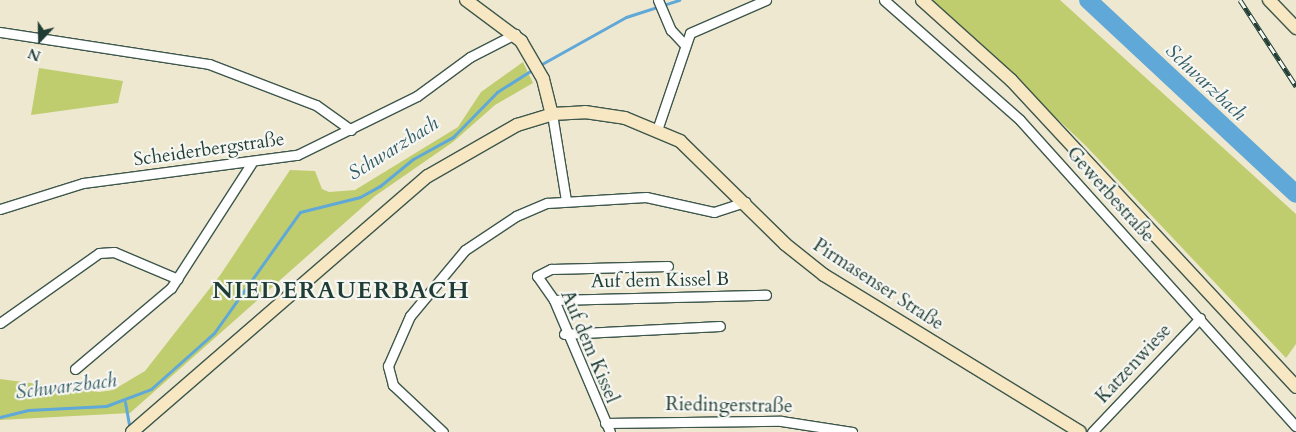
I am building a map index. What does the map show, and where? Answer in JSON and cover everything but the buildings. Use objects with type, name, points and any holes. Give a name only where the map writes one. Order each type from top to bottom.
[{"type":"main road","points":[[134,430],[428,176],[501,132],[552,114],[543,79],[532,57],[515,34],[466,0]]},
{"type":"main road","points":[[922,0],[1011,80],[1296,387]]},
{"type":"main road","points":[[1269,0],[1296,28]]},
{"type":"main road","name":"Pirmasenser Straße","points":[[552,114],[609,115],[657,130],[696,153],[785,244],[824,275],[1080,432]]},
{"type":"street","points":[[658,0],[666,20],[684,44]]},
{"type":"street","points":[[657,130],[684,44],[694,27],[766,0]]},
{"type":"street","name":"Gewerbestraße","points":[[884,0],[1020,120],[1296,426]]},
{"type":"street","points":[[0,32],[209,64],[316,105],[340,117],[351,130]]},
{"type":"street","name":"Scheiderbergstraße","points":[[0,209],[84,183],[251,164],[297,155],[417,96],[470,57],[515,34]]},
{"type":"street","points":[[552,114],[566,200]]},
{"type":"street","points":[[75,370],[178,279],[251,164]]},
{"type":"street","points":[[443,432],[389,378],[388,366],[398,334],[438,278],[465,250],[516,216],[566,200],[646,197],[714,212],[745,202]]},
{"type":"street","points":[[0,323],[99,253],[114,252],[178,279]]},
{"type":"street","name":"Auf dem Kissel","points":[[610,432],[564,334],[554,300],[537,276],[552,269],[668,266]]},
{"type":"street","name":"Auf dem Kissel B","points":[[554,300],[766,295]]},
{"type":"street","name":"Katzenwiese","points":[[1092,432],[1200,318]]},
{"type":"street","points":[[564,334],[720,326]]},
{"type":"street","name":"Riedingerstraße","points":[[605,423],[781,421],[852,432]]},
{"type":"green space","points":[[932,0],[1060,0],[1296,214],[1296,344],[1286,358],[1086,146]]},
{"type":"green space","points":[[523,62],[533,83],[495,105],[453,142],[375,196],[130,413],[0,420],[0,379],[99,392],[113,390],[145,371],[221,274],[290,170],[315,171],[322,189],[329,192],[355,190],[458,127],[481,92]]},
{"type":"green space","points":[[39,68],[123,81],[118,103],[31,115]]},
{"type":"waterway","name":"Schwarzbach","points":[[540,65],[626,17],[679,0]]},
{"type":"waterway","name":"Schwarzbach","points":[[1088,0],[1296,194]]},
{"type":"waterway","name":"Schwarzbach","points":[[0,417],[28,410],[106,406],[151,389],[214,333],[300,212],[360,197],[380,186],[413,159],[453,137],[497,92],[535,68]]},
{"type":"waterway","points":[[125,402],[130,429]]},
{"type":"railway","points":[[1240,0],[1296,86]]},
{"type":"district","name":"NIEDERAUERBACH","points":[[341,291]]}]
